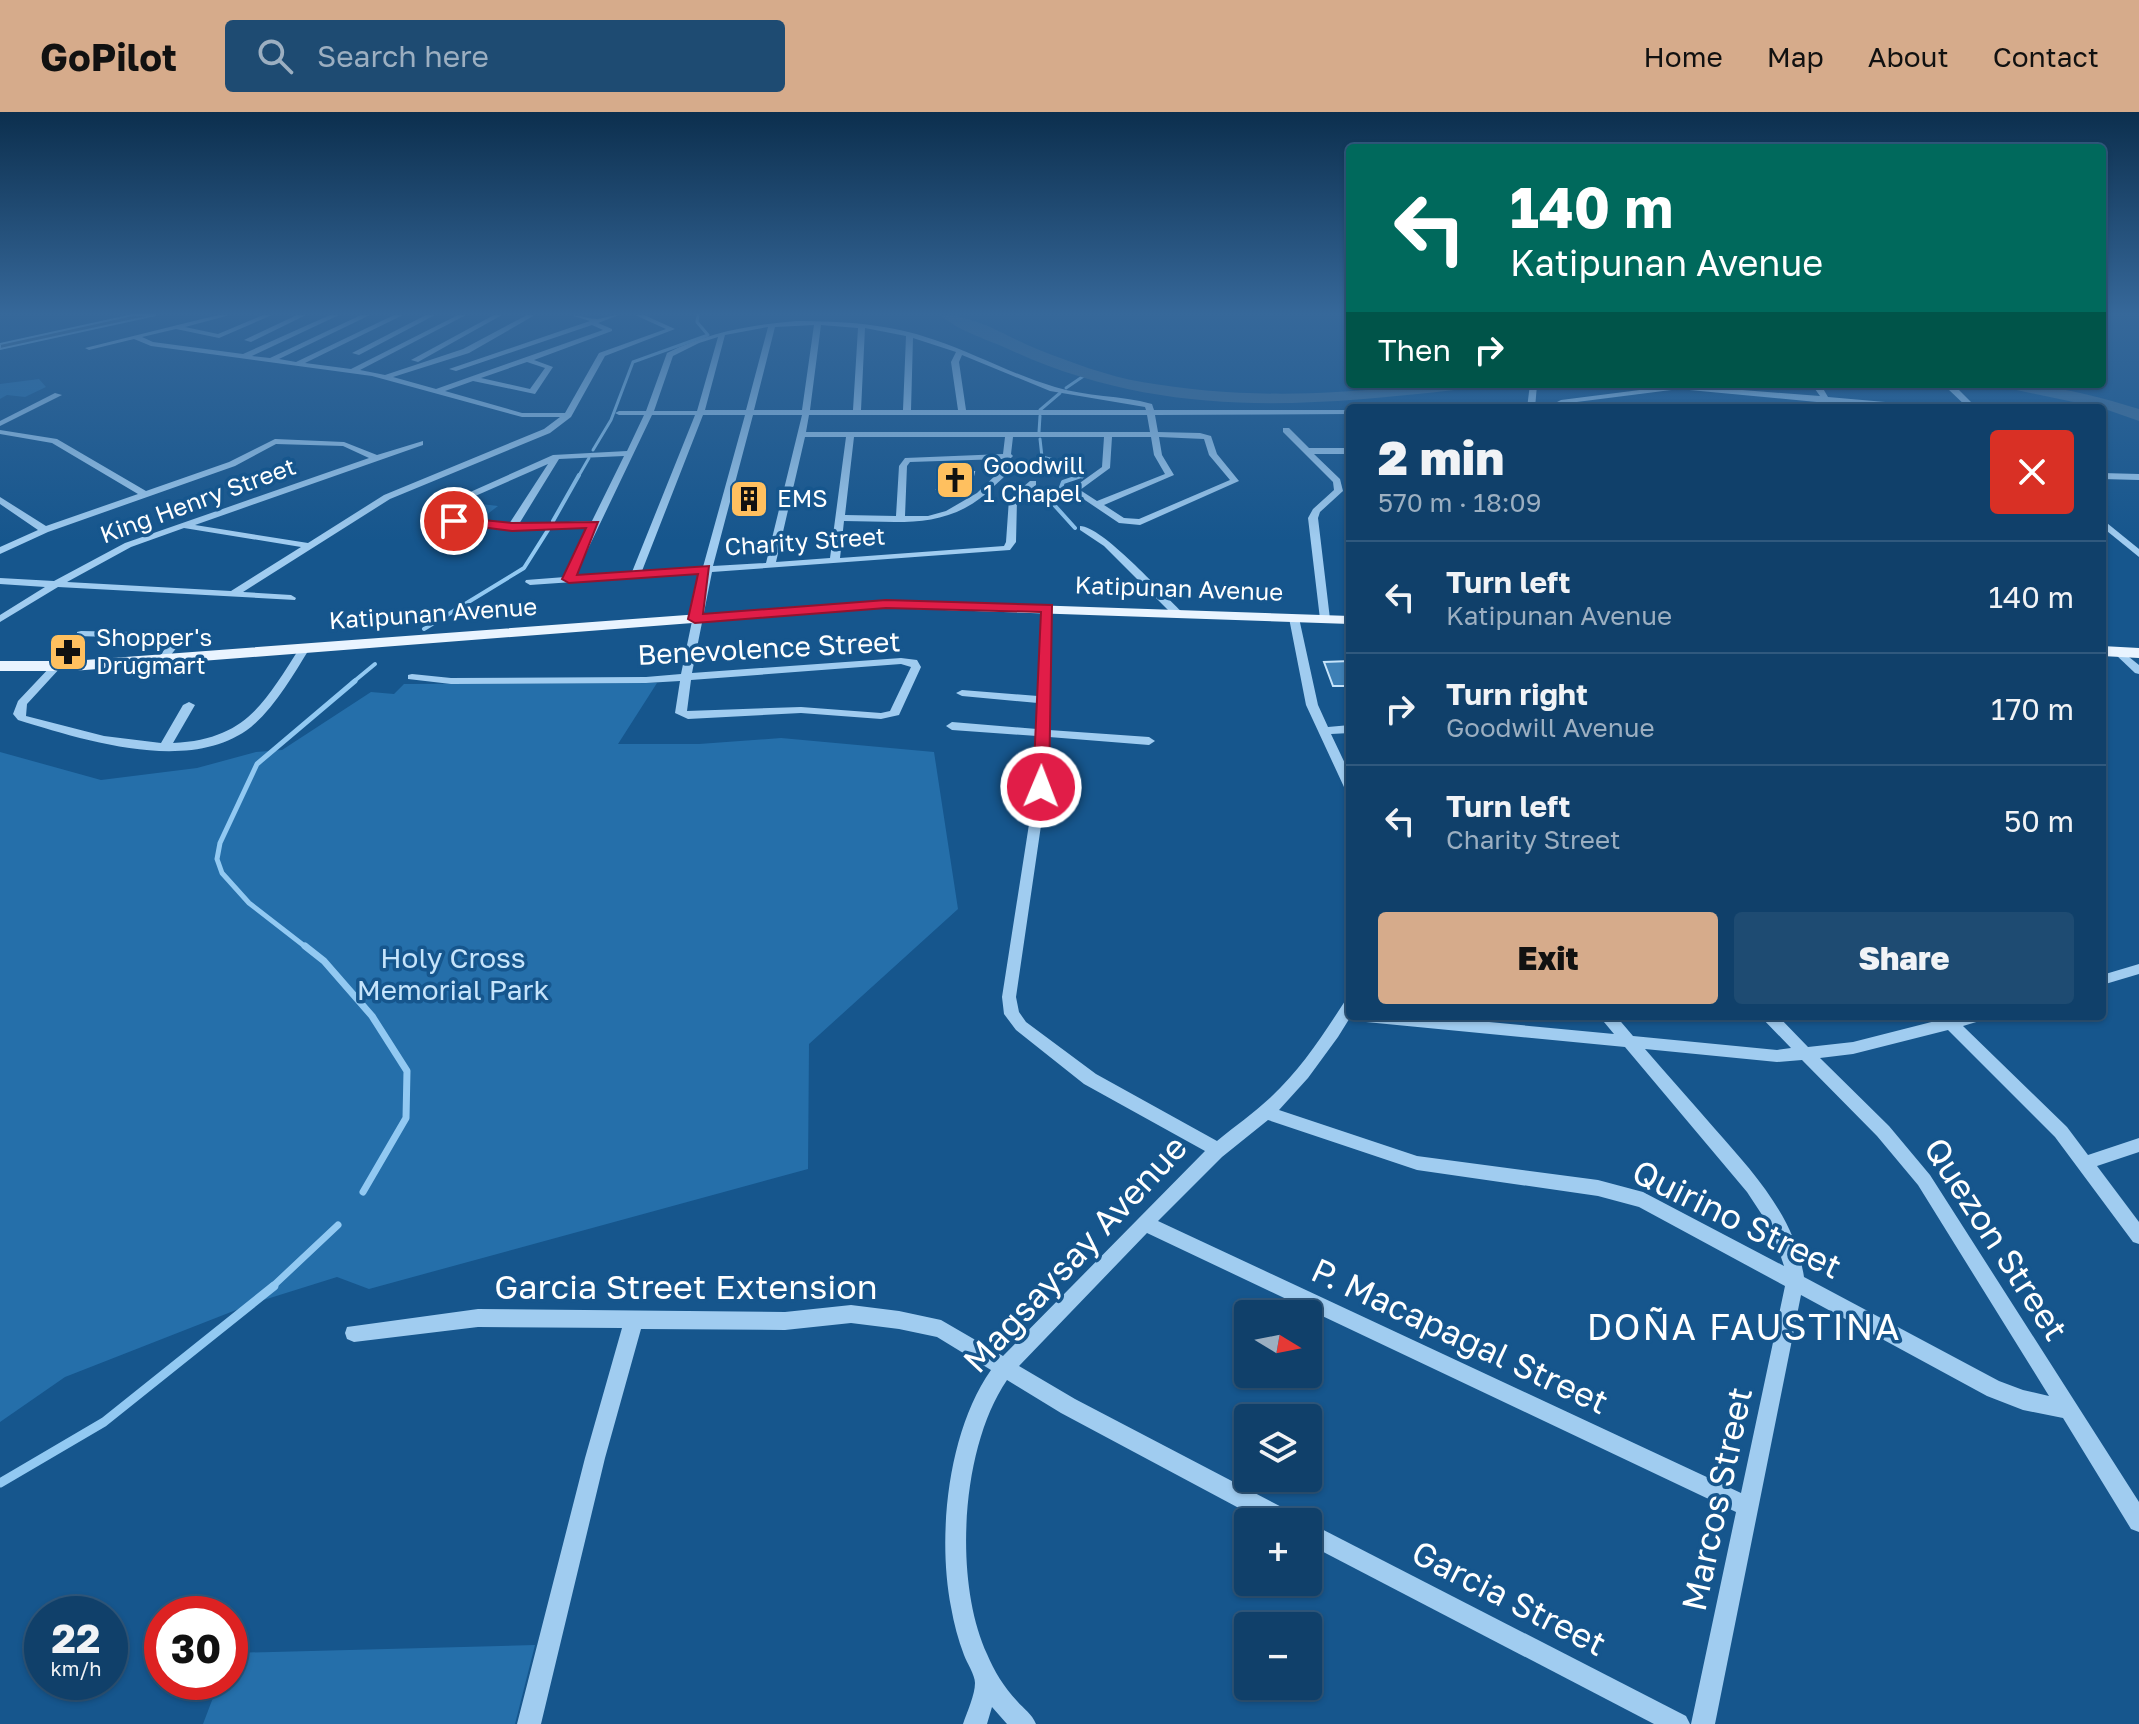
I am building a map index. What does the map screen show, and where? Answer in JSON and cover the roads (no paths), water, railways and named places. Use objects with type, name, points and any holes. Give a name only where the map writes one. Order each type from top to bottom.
[{"type":"main road","name":"Katipunan Avenue","points":[[0,666],[56,667],[886,604],[1346,620]]},
{"type":"main road","points":[[2106,651],[2139,653]]},
{"type":"street","points":[[430,390],[522,415],[568,415]]},
{"type":"street","points":[[436,392],[441,390]]},
{"type":"street","points":[[232,595],[387,497],[547,431],[568,415],[582,390]]},
{"type":"street","points":[[569,579],[657,390]]},
{"type":"street","points":[[636,574],[706,390]]},
{"type":"street","points":[[685,677],[705,569],[756,390]]},
{"type":"street","points":[[771,564],[809,390]]},
{"type":"street","points":[[857,413],[858,390]]},
{"type":"street","points":[[907,412],[908,390]]},
{"type":"street","points":[[959,390],[962,412]]},
{"type":"street","points":[[1063,390],[1143,404],[1151,407],[1153,413],[1158,455],[1170,475],[1096,505]]},
{"type":"street","points":[[1576,390],[1579,399]]},
{"type":"street","points":[[1561,402],[1651,390]]},
{"type":"street","points":[[1725,390],[1872,404]]},
{"type":"street","points":[[1820,390],[1827,401]]},
{"type":"street","points":[[0,424],[58,395]]},
{"type":"street","points":[[619,413],[1346,412]]},
{"type":"street","points":[[1286,430],[1337,481],[1339,491],[1316,511],[1313,518],[1325,619]]},
{"type":"street","points":[[0,432],[54,441],[144,494]]},
{"type":"street","points":[[801,434],[1204,435],[1217,460],[1235,479],[1233,485],[1136,523],[1125,523],[1074,488],[1106,468],[1108,435]]},
{"type":"street","points":[[835,560],[850,435]]},
{"type":"street","points":[[840,518],[939,517],[976,498],[1005,471],[1009,435]]},
{"type":"street","points":[[0,551],[45,530],[232,464],[275,441],[344,444],[376,458]]},
{"type":"street","name":"King Henry Street","points":[[0,619],[113,552],[181,525],[420,443]]},
{"type":"street","points":[[1308,451],[1346,451]]},
{"type":"street","points":[[593,524],[512,527],[427,517],[426,514],[556,457],[628,453]]},
{"type":"street","points":[[900,518],[903,466],[908,460],[1009,456]]},
{"type":"street","points":[[512,527],[556,457]]},
{"type":"street","points":[[2106,476],[2139,477]]},
{"type":"street","points":[[993,483],[1023,490],[1033,483]]},
{"type":"street","name":"Charity Street","points":[[530,582],[1007,548],[1013,499],[1023,490]]},
{"type":"street","points":[[0,500],[45,530]]},
{"type":"street","points":[[181,525],[309,546]]},
{"type":"street","points":[[2106,525],[2139,554]]},
{"type":"street","points":[[1083,528],[1107,544],[1177,613]]},
{"type":"street","points":[[0,581],[291,598]]},
{"type":"street","points":[[1041,787],[1047,608]]},
{"type":"street","points":[[1294,618],[1306,683],[1323,731],[1346,779]]},
{"type":"street","points":[[81,634],[181,636],[162,659]]},
{"type":"street","points":[[56,667],[22,703],[19,714],[22,718],[89,737],[165,746],[197,745],[227,737],[244,727],[271,700],[305,648]]},
{"type":"street","points":[[2119,652],[2139,671]]},
{"type":"street","name":"Benevolence Street","points":[[412,677],[451,681],[685,677],[901,661],[913,662],[916,667],[891,715],[801,710],[688,716],[681,713],[685,677]]},
{"type":"street","points":[[962,693],[1042,700]]},
{"type":"street","points":[[165,746],[189,705]]},
{"type":"street","points":[[952,726],[1149,741]]},
{"type":"street","points":[[1323,731],[1346,729]]},
{"type":"street","points":[[1038,805],[1009,997],[1012,1014],[1021,1026],[1090,1079],[1218,1150]]},
{"type":"street","points":[[2106,979],[2139,969]]},
{"type":"street","name":"Magsaysay Avenue","points":[[1024,1724],[1006,1709],[987,1682],[972,1643],[960,1596],[956,1546],[960,1494],[970,1440],[985,1398],[1007,1367],[1145,1223],[1218,1150],[1284,1096],[1346,1014]]},
{"type":"street","points":[[1406,1020],[1749,1054],[1806,1054],[1853,1048],[1965,1020]]},
{"type":"street","name":"Marcos Street","points":[[1610,1020],[1763,1200],[1793,1256],[1795,1281],[1703,1724]]},
{"type":"street","name":"Quezon Street","points":[[1772,1020],[1883,1131],[1924,1180],[2139,1521]]},
{"type":"street","points":[[1952,1024],[2033,1101],[2085,1163],[2139,1236]]},
{"type":"street","name":"Quirino Street","points":[[1266,1112],[1417,1163],[1621,1192],[1665,1210],[1994,1389],[2023,1400],[2070,1410]]},
{"type":"street","points":[[2085,1163],[2139,1145]]},
{"type":"street","name":"P. Macapagal Street","points":[[1145,1223],[1748,1507]]},
{"type":"street","name":"Garcia Street Extension","points":[[354,1333],[478,1318],[785,1321],[851,1314],[941,1329],[1007,1367]]},
{"type":"street","points":[[529,1724],[595,1458],[634,1319]]},
{"type":"street","points":[[1007,1367],[1081,1413],[1261,1508]]},
{"type":"street","name":"Garcia Street","points":[[1322,1540],[1678,1724]]},
{"type":"street","points":[[975,1724],[987,1682]]},
{"type":"waterway","points":[[593,450],[611,420],[622,390]]},
{"type":"waterway","points":[[1161,390],[1225,398],[1336,398],[1402,390]]},
{"type":"waterway","points":[[2044,390],[2103,404]]},
{"type":"waterway","points":[[1040,410],[1060,393]]},
{"type":"waterway","points":[[2106,405],[2139,415]]},
{"type":"waterway","points":[[1039,432],[1040,416]]},
{"type":"waterway","points":[[1040,439],[1042,457],[1079,466],[1085,473],[1083,475]]},
{"type":"waterway","points":[[578,477],[589,458]]},
{"type":"waterway","points":[[553,521],[579,475]]},
{"type":"waterway","points":[[1075,528],[1047,497],[1060,490],[1063,482],[1083,475]]},
{"type":"waterway","points":[[424,629],[524,568],[548,530]]},
{"type":"waterway","points":[[352,683],[375,664]]},
{"type":"waterway","points":[[307,948],[249,903],[222,873],[217,859],[220,843],[257,764],[355,681]]},
{"type":"waterway","points":[[305,946],[324,961],[372,1016],[407,1071],[406,1118],[363,1192]]},
{"type":"waterway","points":[[271,1288],[338,1225]]},
{"type":"waterway","points":[[0,1483],[104,1422],[274,1286]]},
{"type":"place","name":"Goodwill 1 Chapel","points":[[955,480]]},
{"type":"place","name":"EMS","points":[[749,499]]},
{"type":"place","name":"Shopper's Drugmart","points":[[68,652]]},
{"type":"district","name":"DOÑA FAUSTINA","points":[[1744,1327]]},
{"type":"park label","name":"Holy Cross Memorial Park","points":[[453,974]]}]
